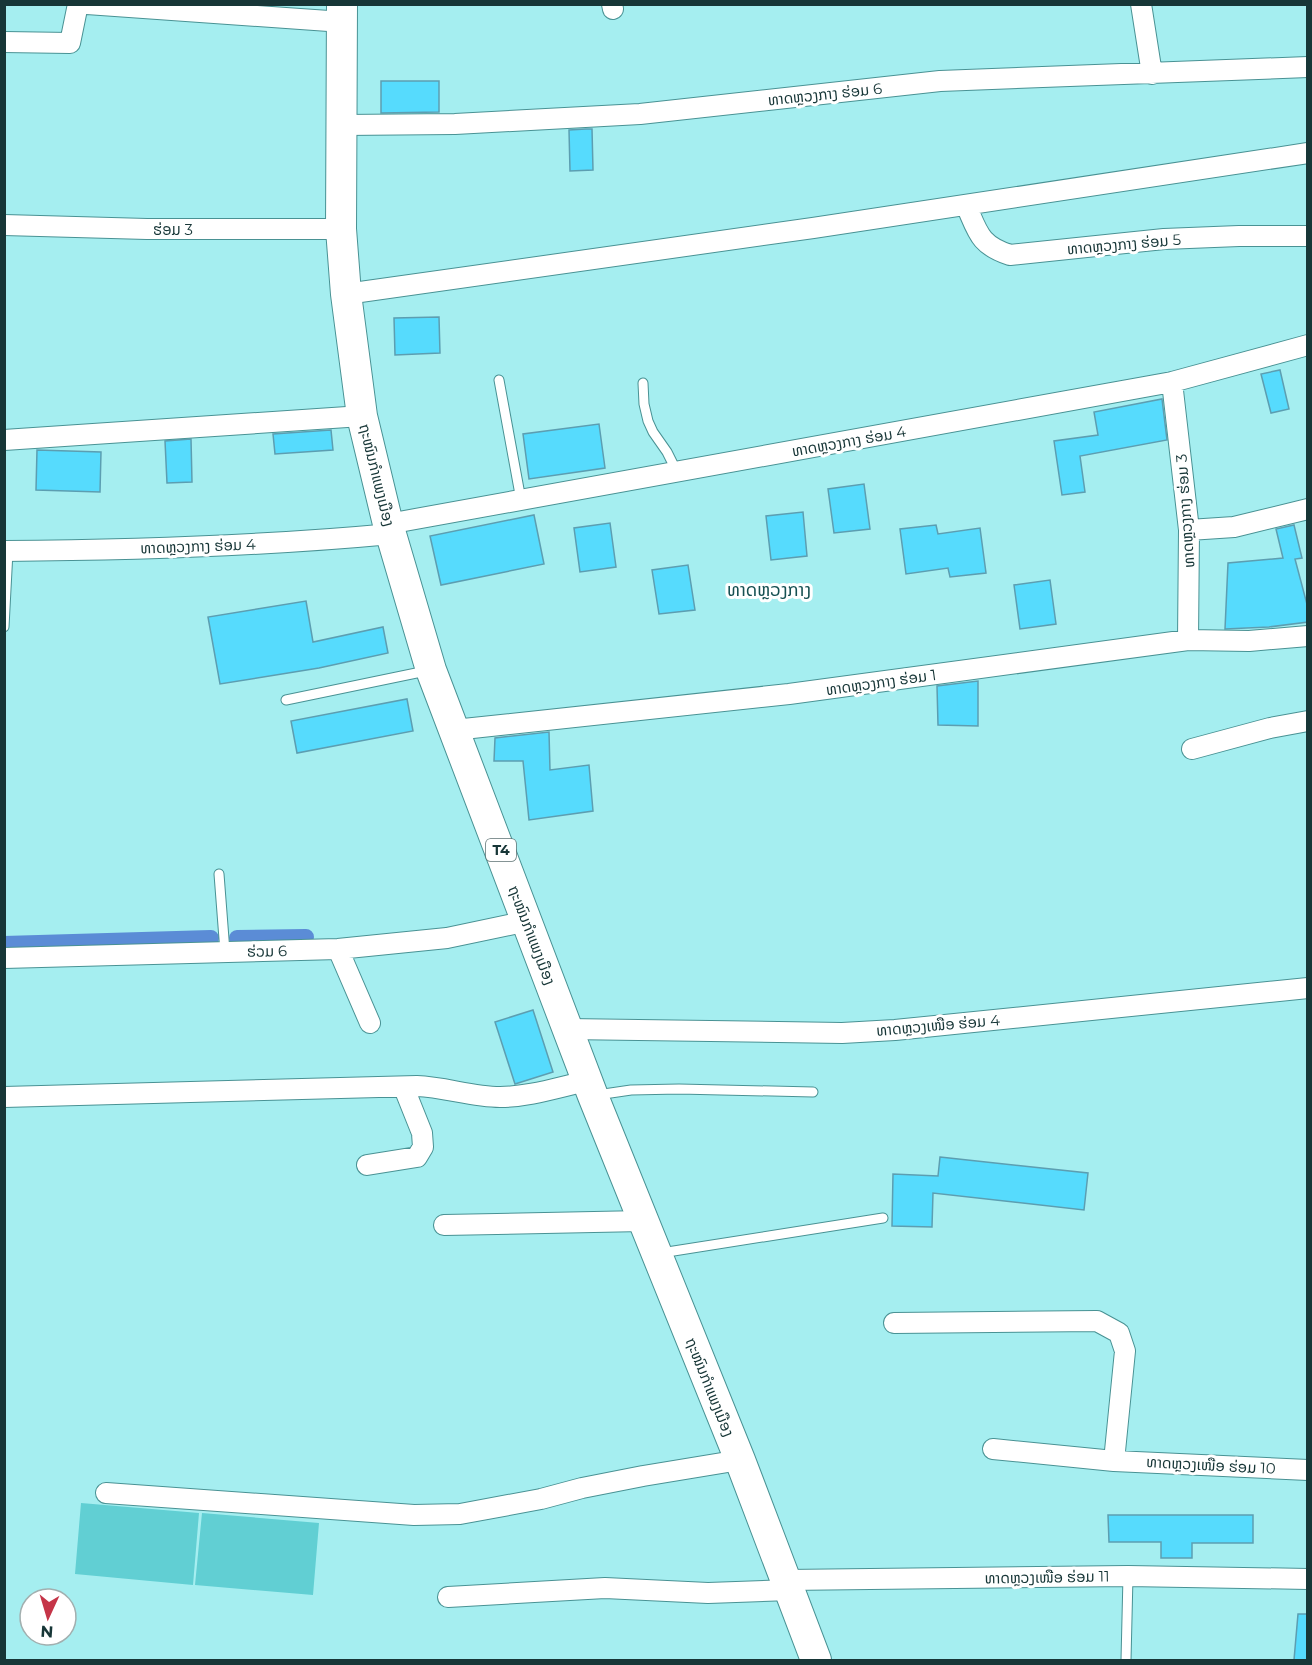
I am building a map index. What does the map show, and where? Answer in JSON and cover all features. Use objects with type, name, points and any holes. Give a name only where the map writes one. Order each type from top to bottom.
[{"type":"main road","name":"ຖະໜົນກຳແພງເມືອງ","points":[[342,13],[341,229],[346,294],[362,416],[390,529],[431,670],[567,1029],[740,1460],[816,1660]]},
{"type":"street","points":[[4,42],[70,43],[78,4]]},
{"type":"street","points":[[87,4],[342,13]]},
{"type":"street","points":[[1141,4],[1152,74]]},
{"type":"street","name":"ທາດຫຼວງກາງ ຮ່ອມ 6","points":[[343,125],[455,124],[640,114],[940,81],[1308,67]]},
{"type":"street","points":[[346,294],[966,206],[1308,153]]},
{"type":"street","name":"ທາດຫຼວງກາງ ຮ່ອມ 5","points":[[966,206],[982,240],[993,250],[1010,255],[1164,240],[1239,236],[1308,236]]},
{"type":"street","name":"ຮ່ອມ 3","points":[[4,225],[147,229],[341,229]]},
{"type":"street","name":"ທາດຫຼວງກາງ ຮ່ອມ 4","points":[[6,551],[302,542],[390,529],[521,500],[1172,382],[1308,345]]},
{"type":"street","name":"ທາດຫຼວງກາງ ຮ່ອມ 3","points":[[1172,382],[1189,530],[1188,640]]},
{"type":"street","points":[[4,440],[362,416]]},
{"type":"street","points":[[1189,530],[1234,528],[1308,509]]},
{"type":"street","name":"ທາດຫຼວງກາງ ຮ່ອມ 1","points":[[454,730],[789,694],[1188,640],[1249,641],[1308,636]]},
{"type":"street","points":[[1192,749],[1270,728],[1308,721]]},
{"type":"street","name":"ຮ່ວມ 6","points":[[4,958],[338,949],[447,938],[528,921]]},
{"type":"street","points":[[338,949],[370,1023]]},
{"type":"street","name":"ທາດຫຼວງເໜືອ ຮ່ອມ 4","points":[[567,1029],[842,1033],[905,1029],[1308,988]]},
{"type":"street","points":[[4,1097],[435,1087],[500,1097],[590,1088]]},
{"type":"street","points":[[368,1165],[417,1157],[423,1147],[422,1132],[404,1088]]},
{"type":"street","points":[[444,1225],[643,1221]]},
{"type":"street","points":[[894,1323],[1097,1322],[1119,1333],[1125,1351],[1114,1461]]},
{"type":"street","name":"ທາດຫຼວງເໜືອ ຮ່ອມ 10","points":[[993,1449],[1114,1461],[1308,1470]]},
{"type":"street","points":[[106,1493],[414,1515],[460,1514],[643,1476],[740,1460]]},
{"type":"street","name":"ທາດຫຼວງເໜືອ ຮ່ອມ 11","points":[[448,1597],[605,1588],[708,1593],[788,1585],[1128,1576],[1308,1579]]},
{"type":"lane","points":[[499,380],[521,500]]},
{"type":"lane","points":[[643,383],[648,421],[677,472]]},
{"type":"lane","points":[[4,627],[6,551]]},
{"type":"lane","points":[[286,700],[431,670]]},
{"type":"lane","points":[[219,874],[225,952]]},
{"type":"lane","points":[[590,1088],[620,1091],[667,1089],[813,1092]]},
{"type":"lane","points":[[656,1254],[883,1218]]},
{"type":"lane","points":[[1126,1660],[1128,1576]]},
{"type":"shaded area","points":[[81,1503],[199,1513],[193,1585],[75,1574]]},
{"type":"shaded area","points":[[202,1513],[319,1523],[313,1595],[195,1585]]},
{"type":"building","points":[[381,81],[439,81],[439,112],[381,113]]},
{"type":"building","points":[[592,129],[593,170],[570,171],[569,130]]},
{"type":"building","points":[[439,317],[440,353],[395,355],[394,318]]},
{"type":"building","points":[[1280,370],[1289,409],[1271,413],[1261,374]]},
{"type":"building","points":[[1162,399],[1167,440],[1080,456],[1085,492],[1062,495],[1054,441],[1098,435],[1094,412]]},
{"type":"building","points":[[599,424],[605,468],[529,479],[523,434]]},
{"type":"building","points":[[331,430],[333,450],[275,454],[273,434]]},
{"type":"building","points":[[191,439],[192,482],[167,483],[165,441]]},
{"type":"building","points":[[37,450],[101,452],[100,492],[36,490]]},
{"type":"building","points":[[864,484],[870,529],[834,533],[828,489]]},
{"type":"building","points":[[803,512],[807,556],[771,560],[766,516]]},
{"type":"building","points":[[534,515],[544,564],[441,585],[430,536]]},
{"type":"building","points":[[610,523],[616,567],[580,572],[574,528]]},
{"type":"building","points":[[936,525],[938,534],[980,528],[986,573],[950,577],[948,568],[906,574],[900,529]]},
{"type":"building","points":[[1294,525],[1302,558],[1295,559],[1308,608],[1308,622],[1225,629],[1228,563],[1283,558],[1276,529]]},
{"type":"building","points":[[688,565],[695,610],[659,614],[652,570]]},
{"type":"building","points":[[1050,580],[1056,624],[1020,629],[1014,585]]},
{"type":"building","points":[[306,601],[313,642],[383,627],[388,653],[319,668],[220,684],[208,617]]},
{"type":"building","points":[[978,681],[978,726],[938,725],[937,686]]},
{"type":"building","points":[[407,699],[413,731],[297,753],[291,721]]},
{"type":"building","points":[[549,732],[550,770],[589,765],[593,811],[529,820],[523,761],[494,761],[495,738]]},
{"type":"building","points":[[533,1010],[553,1072],[515,1084],[495,1022]]},
{"type":"building","points":[[940,1157],[1088,1173],[1084,1210],[933,1193],[932,1227],[892,1226],[893,1174],[938,1176]]},
{"type":"building","points":[[1108,1515],[1253,1515],[1253,1543],[1192,1543],[1192,1558],[1161,1558],[1161,1542],[1109,1542]]},
{"type":"building","points":[[1298,1614],[1308,1614],[1308,1660],[1294,1660]]},
{"type":"waterway","points":[[237,938],[306,937]]},
{"type":"waterway","points":[[4,944],[211,938]]},
{"type":"district","name":"ທາດຫຼວງກາງ","points":[[769,590]]}]
